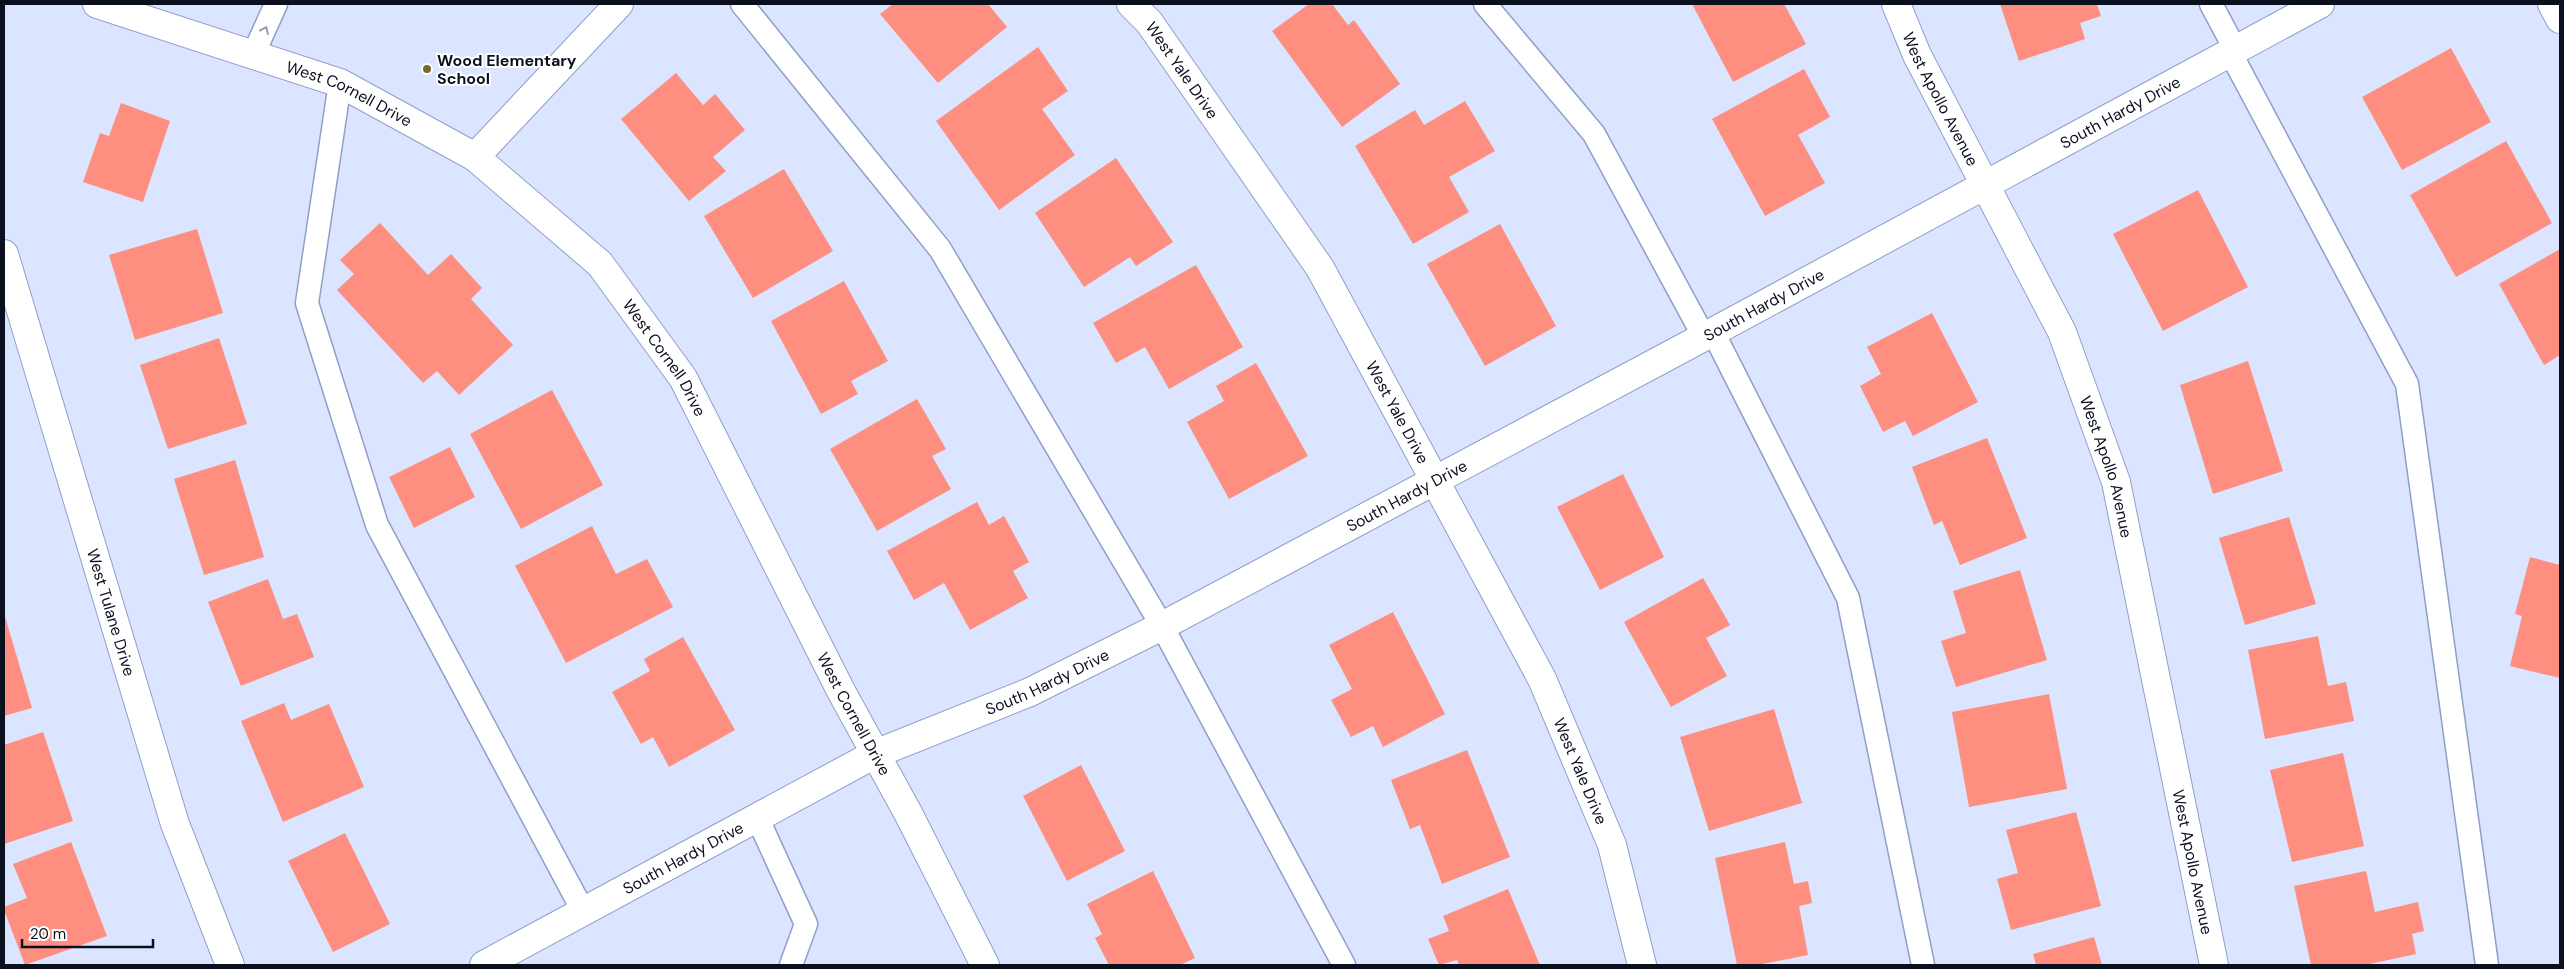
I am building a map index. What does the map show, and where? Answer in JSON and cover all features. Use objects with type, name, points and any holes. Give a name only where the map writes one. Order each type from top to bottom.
[{"type":"street","name":"West Cornell Drive","points":[[97,4],[340,83],[475,157],[600,264],[683,378],[985,965]]},
{"type":"street","points":[[475,157],[619,4]]},
{"type":"street","name":"West Yale Drive","points":[[1131,4],[1149,22],[1320,268],[1436,478],[1542,679],[1612,845],[1642,965]]},
{"type":"street","name":"West Apollo Avenue","points":[[1896,4],[1917,55],[2062,332],[2116,482],[2214,965]]},
{"type":"street","name":"South Hardy Drive","points":[[484,965],[875,754],[1030,692],[1162,626],[2320,4]]},
{"type":"street","points":[[2552,4],[2560,19]]},
{"type":"street","name":"West Tulane Drive","points":[[4,254],[175,824],[230,965]]},
{"type":"lane","points":[[253,55],[276,4]]},
{"type":"lane","points":[[742,4],[940,248],[1162,626],[1344,965]]},
{"type":"lane","points":[[1485,4],[1594,134],[1708,334],[1848,598],[1923,965]]},
{"type":"lane","points":[[2211,4],[2232,50],[2407,384],[2487,965]]},
{"type":"lane","points":[[340,83],[307,303],[377,525],[583,911]]},
{"type":"lane","points":[[757,817],[806,924],[791,965]]},
{"type":"building","points":[[893,4],[988,4],[1007,27],[938,83],[880,14]]},
{"type":"building","points":[[1309,4],[1332,4],[1348,25],[1354,20],[1400,84],[1342,127],[1272,31]]},
{"type":"building","points":[[1692,4],[1784,4],[1806,44],[1733,82]]},
{"type":"building","points":[[2000,4],[2097,4],[2101,16],[2080,23],[2085,39],[2019,61]]},
{"type":"building","points":[[1038,47],[1068,91],[1042,109],[1075,155],[999,210],[936,121]]},
{"type":"building","points":[[2451,48],[2491,122],[2402,170],[2362,97]]},
{"type":"building","points":[[1804,69],[1830,117],[1798,135],[1825,183],[1765,216],[1712,119]]},
{"type":"building","points":[[676,73],[703,105],[715,94],[745,130],[713,157],[726,171],[689,201],[621,119]]},
{"type":"building","points":[[1465,101],[1495,151],[1449,177],[1469,212],[1413,244],[1355,146],[1415,110],[1424,125]]},
{"type":"building","points":[[121,103],[170,121],[143,202],[83,182],[100,133],[109,136]]},
{"type":"building","points":[[2506,141],[2552,223],[2456,277],[2410,195]]},
{"type":"building","points":[[1116,158],[1173,242],[1136,266],[1130,257],[1084,287],[1035,213]]},
{"type":"building","points":[[784,169],[833,251],[753,298],[704,216]]},
{"type":"building","points":[[2198,190],[2248,287],[2163,331],[2113,234]]},
{"type":"building","points":[[380,223],[428,275],[451,254],[482,288],[471,299],[513,345],[459,395],[437,371],[423,383],[337,290],[354,274],[340,260]]},
{"type":"building","points":[[1500,224],[1556,326],[1485,366],[1427,264]]},
{"type":"building","points":[[197,229],[223,313],[135,340],[109,255]]},
{"type":"building","points":[[2560,249],[2560,355],[2544,365],[2499,284]]},
{"type":"building","points":[[1196,265],[1243,347],[1169,389],[1145,347],[1116,363],[1093,323]]},
{"type":"building","points":[[844,281],[888,361],[851,381],[858,394],[821,414],[771,321]]},
{"type":"building","points":[[1932,313],[1978,402],[1913,436],[1905,421],[1883,432],[1860,386],[1881,374],[1867,347]]},
{"type":"building","points":[[219,338],[247,424],[168,449],[140,365]]},
{"type":"building","points":[[2248,361],[2283,471],[2213,494],[2180,385]]},
{"type":"building","points":[[1256,363],[1308,456],[1229,499],[1187,422],[1224,401],[1216,386]]},
{"type":"building","points":[[552,390],[603,485],[521,529],[470,434]]},
{"type":"building","points":[[917,399],[946,449],[932,456],[951,489],[877,531],[830,449]]},
{"type":"building","points":[[1987,438],[2027,538],[1960,565],[1942,521],[1934,525],[1912,467]]},
{"type":"building","points":[[450,447],[475,497],[414,528],[389,477]]},
{"type":"building","points":[[235,460],[264,557],[204,575],[174,479]]},
{"type":"building","points":[[1623,474],[1664,557],[1600,590],[1557,507]]},
{"type":"building","points":[[977,502],[989,525],[1004,516],[1029,562],[1013,571],[1028,598],[970,630],[944,583],[914,600],[887,551]]},
{"type":"building","points":[[2289,517],[2316,604],[2245,625],[2219,538]]},
{"type":"building","points":[[592,526],[616,574],[647,559],[673,607],[566,663],[515,566]]},
{"type":"building","points":[[2530,557],[2560,565],[2560,678],[2510,666],[2522,616],[2515,614]]},
{"type":"building","points":[[2020,570],[2047,660],[1956,687],[1941,641],[1966,633],[1953,591]]},
{"type":"building","points":[[1703,578],[1730,625],[1706,638],[1727,676],[1671,707],[1624,622]]},
{"type":"building","points":[[268,579],[283,619],[297,614],[314,657],[241,686],[208,602]]},
{"type":"building","points":[[1393,612],[1445,714],[1383,747],[1373,726],[1351,737],[1331,700],[1352,689],[1329,645]]},
{"type":"building","points":[[4,613],[32,708],[4,716]]},
{"type":"building","points":[[2318,636],[2328,686],[2346,682],[2354,721],[2265,739],[2248,650]]},
{"type":"building","points":[[683,637],[735,730],[669,767],[653,737],[641,744],[612,692],[650,671],[644,659]]},
{"type":"building","points":[[2049,694],[2067,789],[1969,807],[1952,712]]},
{"type":"building","points":[[284,703],[291,720],[329,704],[364,787],[283,822],[241,721]]},
{"type":"building","points":[[1774,709],[1802,803],[1709,831],[1680,737]]},
{"type":"building","points":[[43,732],[73,821],[4,844],[4,745]]},
{"type":"building","points":[[1467,750],[1510,857],[1442,884],[1420,825],[1410,829],[1391,780]]},
{"type":"building","points":[[2343,753],[2364,846],[2292,862],[2270,770]]},
{"type":"building","points":[[1081,765],[1125,851],[1067,881],[1023,796]]},
{"type":"building","points":[[2076,812],[2101,906],[2011,930],[1997,879],[2018,873],[2006,830]]},
{"type":"building","points":[[345,833],[390,924],[333,952],[288,861]]},
{"type":"building","points":[[71,842],[107,936],[25,965],[4,910],[4,907],[27,898],[13,864]]},
{"type":"building","points":[[1785,842],[1794,884],[1808,881],[1812,903],[1799,906],[1808,955],[1758,965],[1737,965],[1715,858]]},
{"type":"building","points":[[1153,871],[1195,958],[1180,965],[1109,965],[1095,938],[1102,934],[1087,904]]},
{"type":"building","points":[[2366,871],[2375,912],[2418,902],[2424,931],[2412,934],[2416,954],[2365,965],[2311,965],[2294,886]]},
{"type":"building","points":[[1508,889],[1540,965],[1459,965],[1457,960],[1439,965],[1428,939],[1449,931],[1443,916]]},
{"type":"building","points":[[2094,937],[2102,965],[2036,965],[2033,954]]},
{"type":"place","name":"Wood Elementary School","points":[[427,69]]}]
